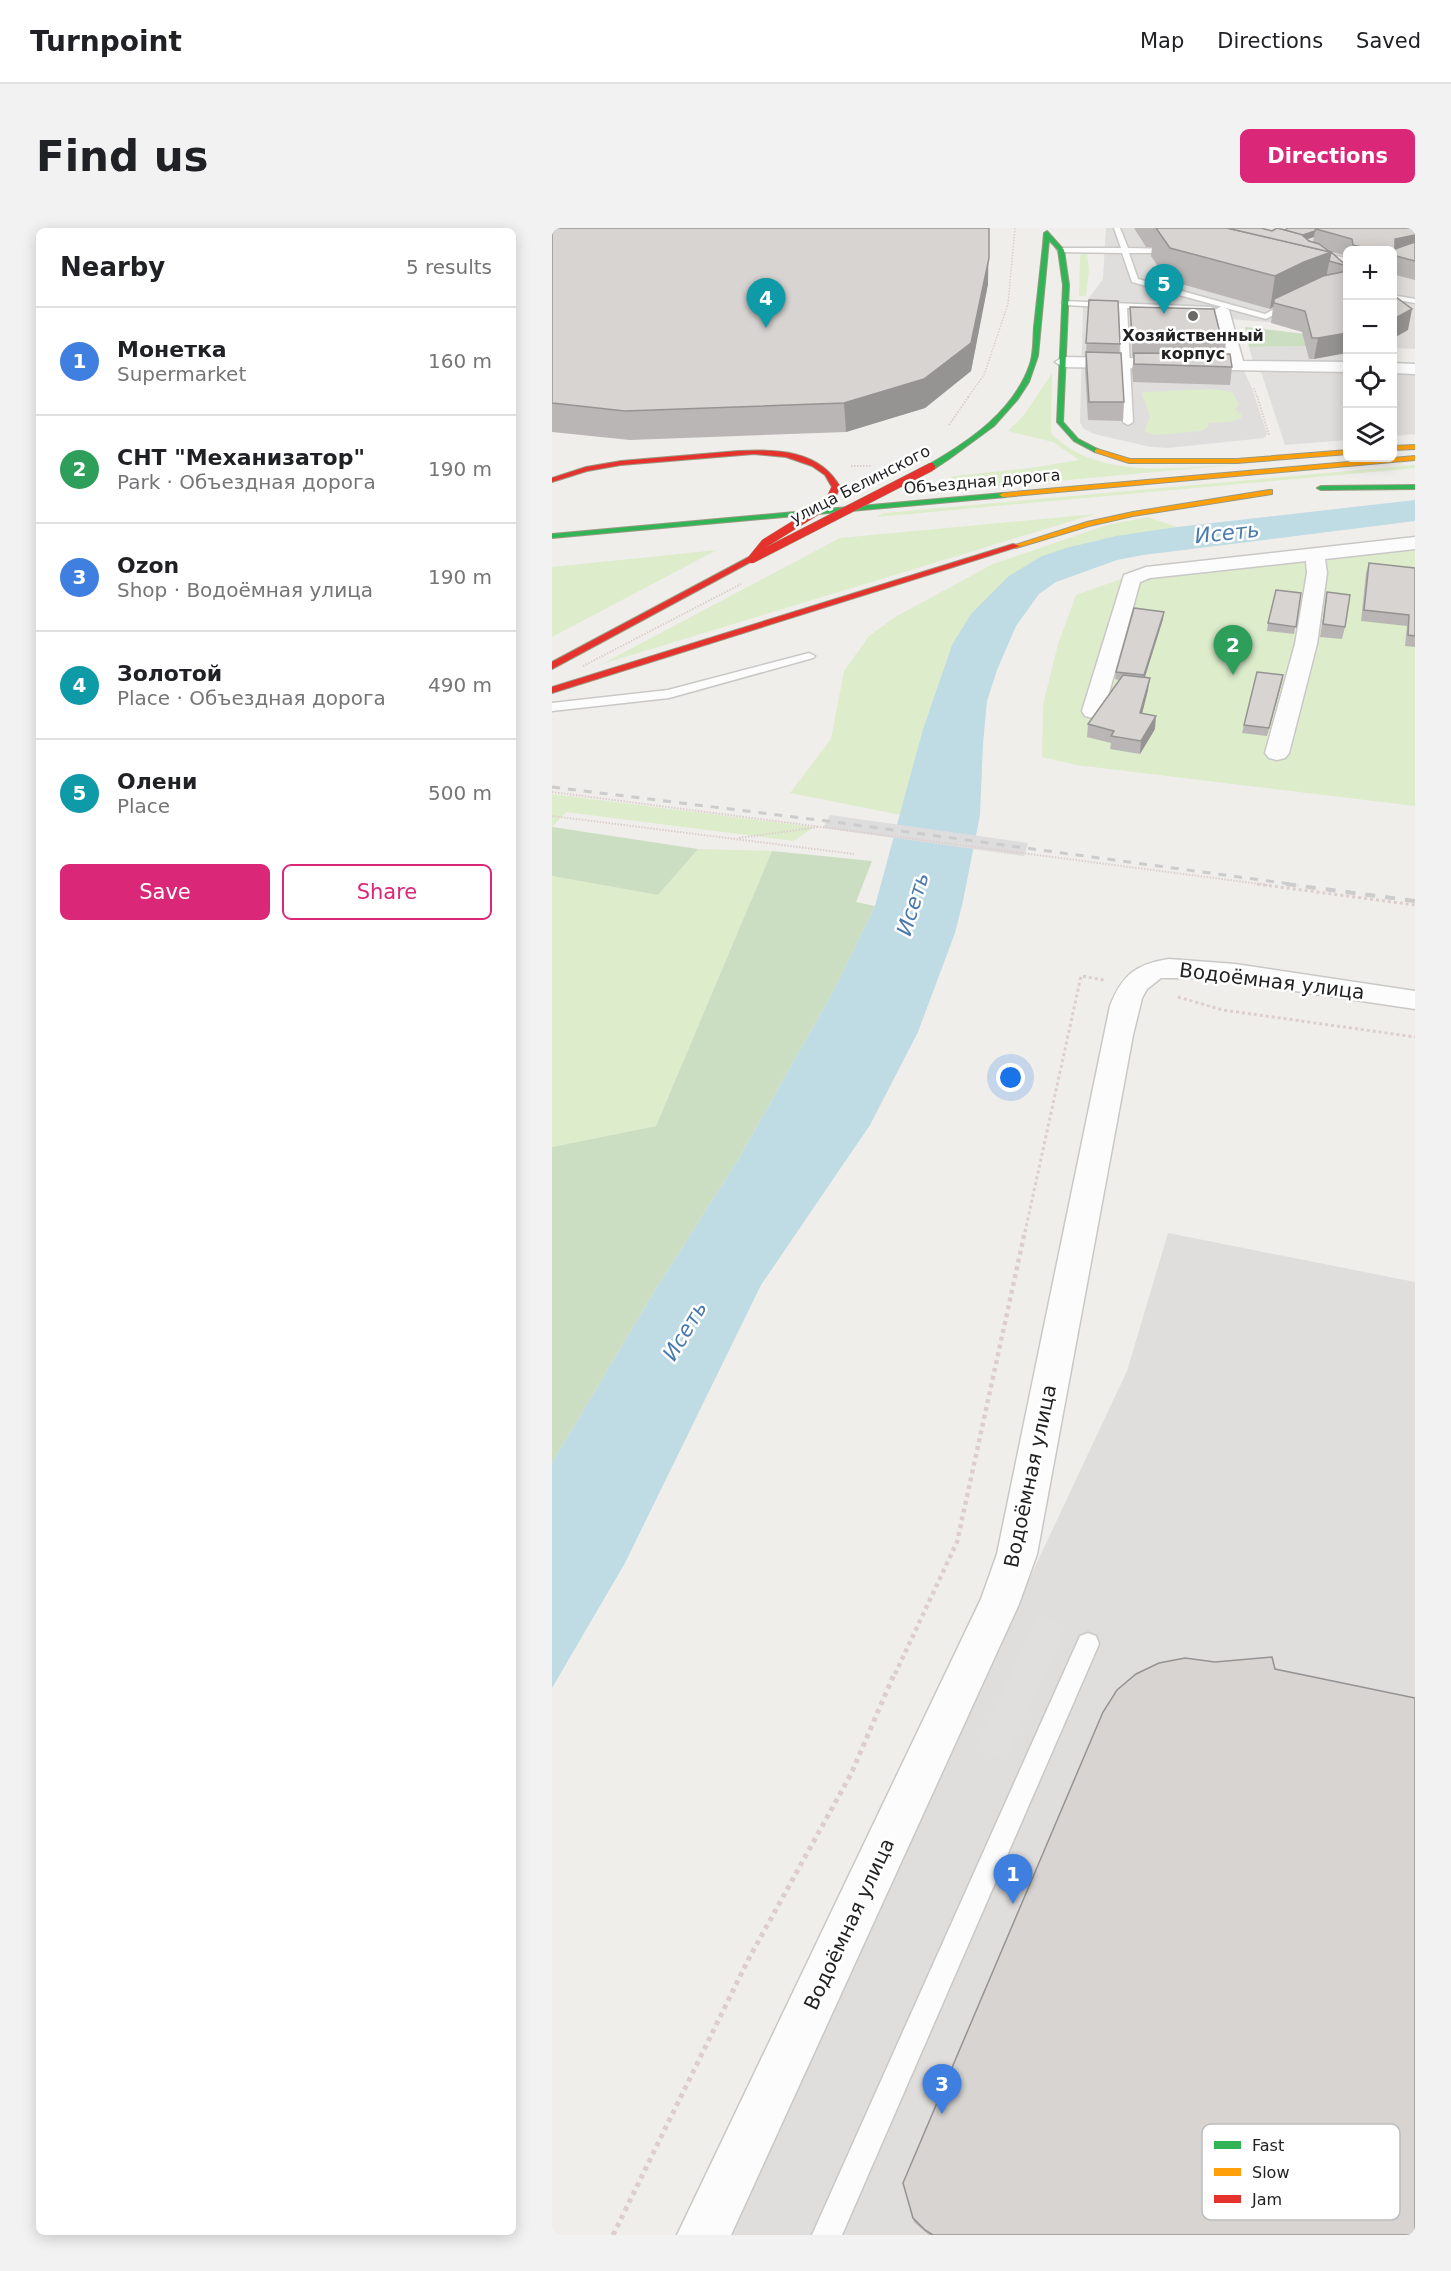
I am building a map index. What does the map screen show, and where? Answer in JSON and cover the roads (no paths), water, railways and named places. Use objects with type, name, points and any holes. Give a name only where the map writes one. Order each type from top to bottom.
[{"type":"main road","points":[[1047,231],[1061,250],[1066,285],[1060,422],[1076,440],[1091,449],[1129,461],[1237,461],[1343,452]]},
{"type":"main road","name":"улица Белинского","points":[[554,664],[951,456],[971,440],[1005,410],[1023,387],[1034,364],[1047,231]]},
{"type":"main road","points":[[1397,448],[1415,447]]},
{"type":"main road","points":[[552,480],[569,472],[613,463],[760,452],[798,458],[815,464],[829,474],[836,487],[828,504],[765,543],[752,559]]},
{"type":"main road","name":"Объездная дорога","points":[[552,536],[1415,458]]},
{"type":"main road","points":[[1415,479],[1315,488],[1415,487]]},
{"type":"main road","points":[[552,690],[1087,524],[1133,514],[1274,492],[1108,506]]},
{"type":"main road","points":[[552,528],[648,522],[725,521]]},
{"type":"main road","points":[[750,537],[842,529]]},
{"type":"street","points":[[1222,310],[1241,365]]},
{"type":"street","points":[[1063,362],[1343,368]]},
{"type":"street","points":[[1397,368],[1415,369]]},
{"type":"street","points":[[1093,711],[1131,579],[1146,573],[1415,543]]},
{"type":"street","points":[[1277,753],[1306,644],[1317,573],[1315,555]]},
{"type":"street","name":"Водоёмная улица","points":[[704,2235],[999,1604],[1017,1554],[1118,1035],[1132,984],[1155,968],[1184,968],[1226,971],[1415,1000]]},
{"type":"lane","points":[[1117,228],[1135,280],[1266,317],[1303,298]]},
{"type":"lane","points":[[1302,245],[1310,251],[1343,260]]},
{"type":"lane","points":[[1061,250],[1190,251]]},
{"type":"lane","points":[[1397,298],[1415,301]]},
{"type":"lane","points":[[1066,303],[1222,310]]},
{"type":"lane","points":[[1123,305],[1128,422]]},
{"type":"lane","points":[[1124,345],[1135,345]]},
{"type":"lane","points":[[552,706],[669,694],[809,656]]},
{"type":"lane","points":[[827,2235],[1088,1644]]},
{"type":"water","name":"Исеть","points":[[1415,500],[1415,521],[1117,560],[1056,582],[1039,594],[1016,626],[997,670],[987,701],[980,815],[963,901],[955,933],[918,1032],[870,1125],[761,1285],[625,1563],[552,1688],[552,1463],[654,1292],[739,1158],[833,992],[875,906],[923,729],[952,645],[971,614],[1009,576],[1042,556],[1066,548],[1116,536],[1177,527]]},
{"type":"railway","points":[[552,787],[827,821],[1298,885]]},
{"type":"railway","points":[[1286,884],[1415,901]]},
{"type":"place","name":"Олени","points":[[1164,314]]},
{"type":"place","name":"Хозяйственный корпус","points":[[1193,316]]},
{"type":"place","name":"Золотой","points":[[766,328]]},
{"type":"place","name":"СНТ \"Механизатор\"","points":[[1233,675]]},
{"type":"place","name":"Монетка","points":[[1013,1904]]},
{"type":"place","name":"Ozon","points":[[942,2114]]}]
